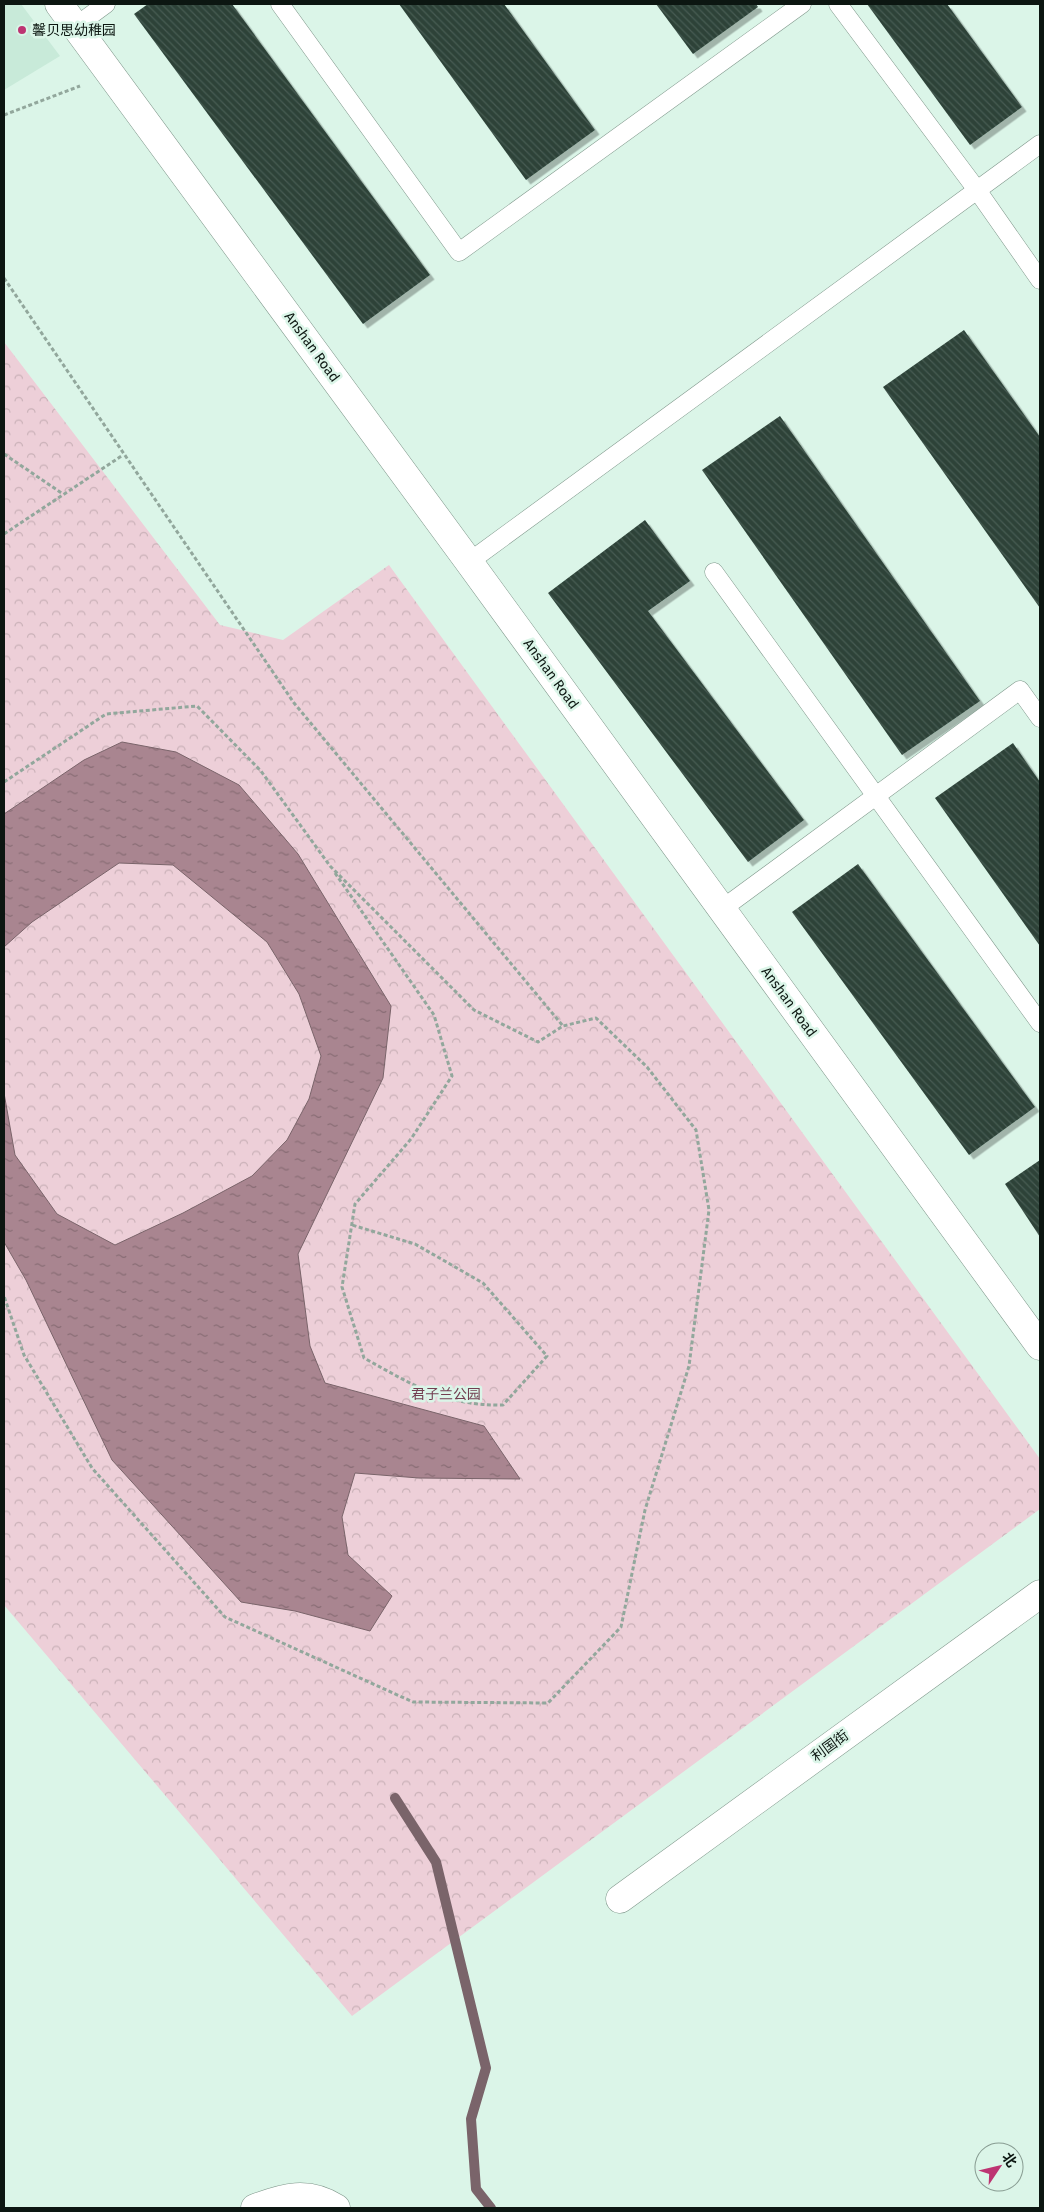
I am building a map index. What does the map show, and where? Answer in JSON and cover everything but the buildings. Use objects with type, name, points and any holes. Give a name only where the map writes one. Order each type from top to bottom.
[{"type":"street","name":"Anshan Road","points":[[59,4],[469,562],[1040,1346]]},
{"type":"street","name":"利国街","points":[[620,1898],[1040,1594]]},
{"type":"street","points":[[255,2208],[278,2199],[310,2196],[336,2208]]},
{"type":"lane","points":[[76,26],[106,4]]},
{"type":"lane","points":[[280,4],[459,252],[802,4]]},
{"type":"lane","points":[[838,4],[976,190],[1040,280]]},
{"type":"lane","points":[[469,562],[1040,144]]},
{"type":"lane","points":[[714,572],[1040,1023]]},
{"type":"lane","points":[[722,909],[1020,690],[1040,718]]},
{"type":"path","points":[[4,115],[111,74]]},
{"type":"path","points":[[4,278],[294,703],[563,1026]]},
{"type":"path","points":[[4,454],[64,494]]},
{"type":"path","points":[[4,534],[123,455]]},
{"type":"path","points":[[4,782],[106,714],[197,706],[261,771],[434,1015],[452,1076],[411,1139],[355,1204],[342,1287],[364,1358],[423,1391],[476,1406],[503,1405],[546,1356],[483,1284],[415,1244],[352,1225]]},
{"type":"path","points":[[4,1296],[24,1355],[92,1468],[225,1617],[414,1702],[548,1703],[620,1628],[645,1510],[689,1366],[709,1210],[696,1130],[647,1067],[596,1018],[563,1026],[538,1042],[474,1010],[330,866]]},
{"type":"shaded area","name":"馨贝思幼稚园","points":[[4,4],[21,4],[60,56],[4,90]]},
{"type":"green space","name":"君子兰公园","points":[[4,342],[220,625],[283,640],[389,565],[1040,1459],[1040,1509],[352,2016],[4,1605]]},
{"type":"water","points":[[122,742],[176,752],[239,785],[298,854],[391,1006],[383,1078],[298,1254],[310,1346],[325,1383],[484,1426],[520,1479],[419,1478],[355,1473],[342,1517],[348,1555],[392,1596],[370,1631],[295,1611],[241,1602],[112,1460],[26,1280],[4,1242],[4,1093],[15,1155],[57,1214],[115,1245],[183,1213],[252,1176],[287,1140],[309,1099],[321,1056],[299,994],[267,942],[173,865],[119,863],[32,922],[4,947],[4,814],[84,760]]},
{"type":"waterway","points":[[395,1798],[436,1862],[486,2068],[471,2119],[476,2189],[491,2208]]},
{"type":"place","name":"馨贝思幼稚园","points":[[22,30]]}]
